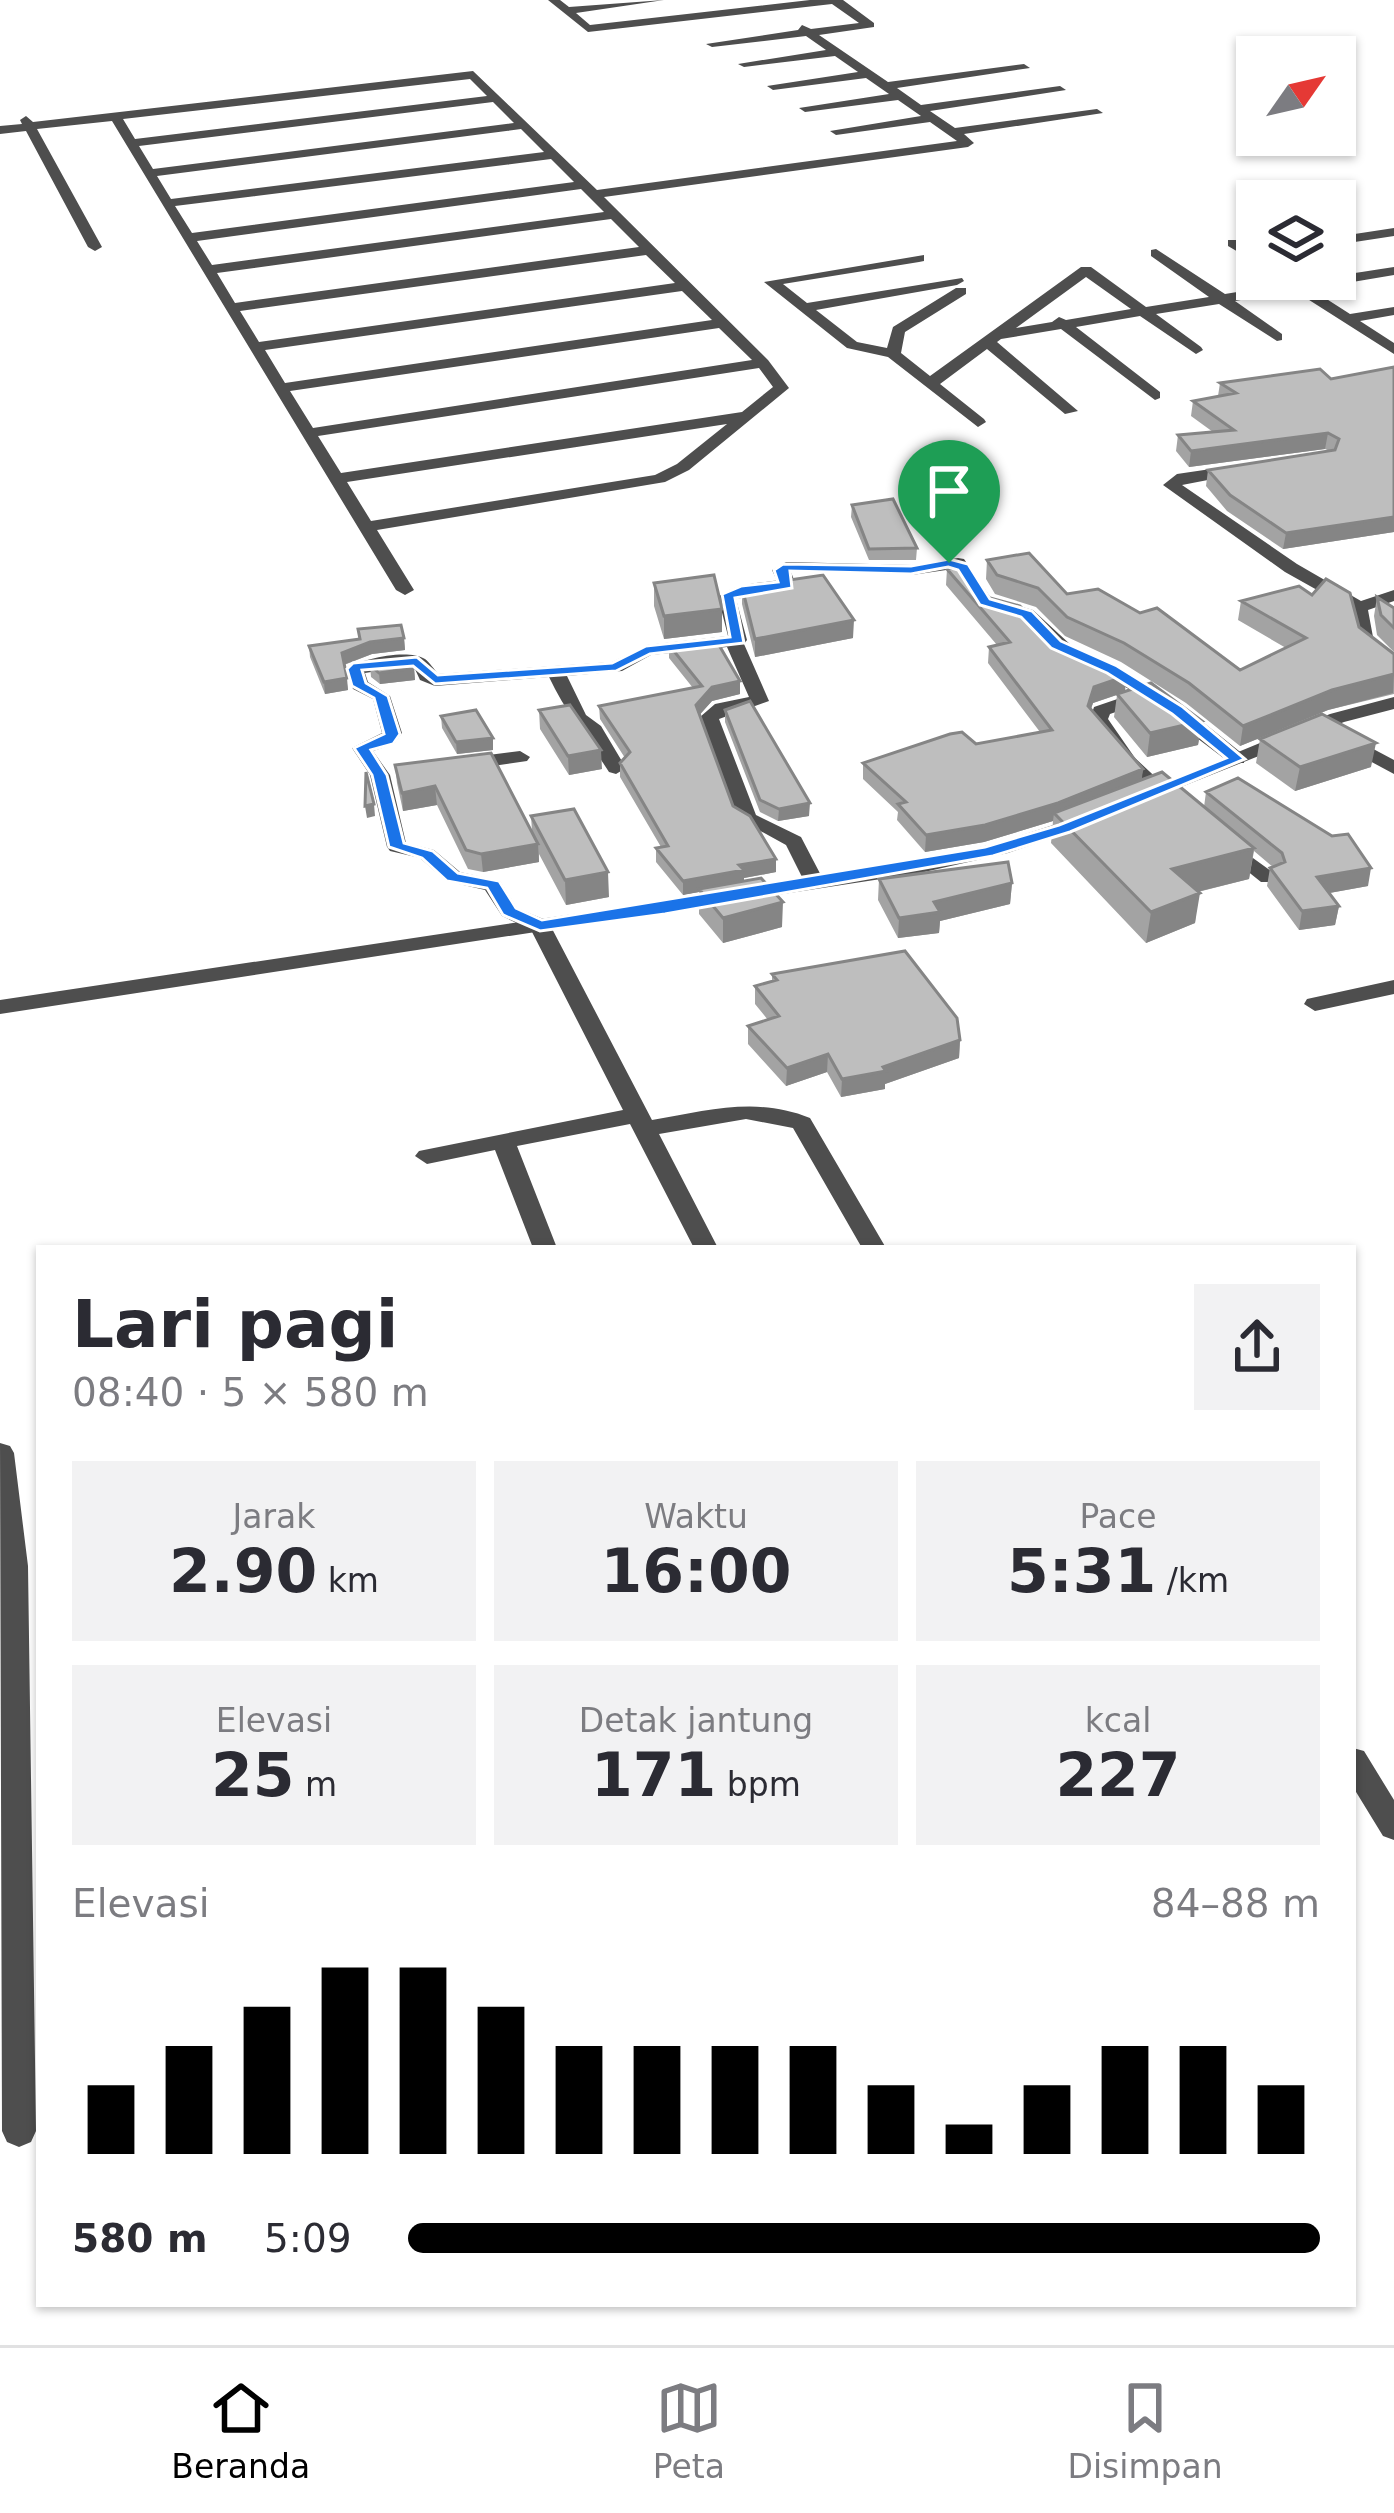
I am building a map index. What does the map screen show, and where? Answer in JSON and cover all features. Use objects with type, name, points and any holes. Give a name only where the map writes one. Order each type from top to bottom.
[{"type":"street","points":[[553,0],[588,29],[835,0],[870,25],[710,42]]},
{"type":"street","points":[[566,11],[659,0]]},
{"type":"street","points":[[188,238],[968,142],[805,30]]},
{"type":"street","points":[[744,64],[838,52]]},
{"type":"street","points":[[28,123],[464,68],[763,363],[781,388],[683,467],[659,479],[366,527]]},
{"type":"street","points":[[886,86],[1024,68]]},
{"type":"street","points":[[0,124],[115,116],[470,74]]},
{"type":"street","points":[[773,86],[868,74]]},
{"type":"street","points":[[920,109],[1060,90]]},
{"type":"street","points":[[805,108],[900,95]]},
{"type":"street","points":[[131,143],[497,98]]},
{"type":"street","points":[[953,132],[1096,112]]},
{"type":"street","points":[[115,116],[405,590]]},
{"type":"street","points":[[836,131],[933,118]]},
{"type":"street","points":[[28,123],[95,247]]},
{"type":"street","points":[[149,173],[524,125]]},
{"type":"street","points":[[167,203],[554,154]]},
{"type":"street","points":[[208,270],[613,215]]},
{"type":"street","points":[[1356,238],[1394,232]]},
{"type":"street","points":[[1232,243],[1236,245]]},
{"type":"street","points":[[232,308],[649,250]]},
{"type":"street","points":[[1156,253],[1277,337]]},
{"type":"street","points":[[919,258],[771,282],[851,345],[892,354],[978,422]]},
{"type":"street","points":[[932,382],[1086,270],[1196,350]]},
{"type":"street","points":[[1356,276],[1394,272]]},
{"type":"street","points":[[255,347],[686,286]]},
{"type":"street","points":[[804,308],[959,286],[898,330],[892,354]]},
{"type":"street","points":[[878,295],[912,320]]},
{"type":"street","points":[[993,338],[1236,296]]},
{"type":"street","points":[[1319,300],[1394,350]]},
{"type":"street","points":[[1038,304],[1155,395]]},
{"type":"street","points":[[1348,319],[1394,311]]},
{"type":"street","points":[[280,388],[723,323]]},
{"type":"street","points":[[993,338],[1070,411]]},
{"type":"street","points":[[308,433],[763,363]]},
{"type":"street","points":[[337,479],[748,416]]},
{"type":"street","points":[[1264,466],[1183,477],[1171,485],[1291,568],[1359,607],[1394,595]]},
{"type":"street","points":[[704,1245],[540,926],[509,912],[493,884],[453,878],[428,854],[397,847],[391,773],[362,748],[392,734],[381,696],[360,686],[354,669],[417,662],[435,680],[616,667],[646,650],[740,638],[728,597],[741,590],[787,585],[781,570],[788,567],[911,570],[955,562],[985,602],[1027,614],[1056,644],[1112,670],[1237,759]]},
{"type":"street","points":[[1359,607],[1364,639],[1394,666]]},
{"type":"street","points":[[734,641],[760,701],[722,708],[709,717],[747,818],[794,841],[815,883]]},
{"type":"street","points":[[556,672],[578,718],[594,730],[616,768]]},
{"type":"street","points":[[1150,695],[1098,715],[1128,762],[1195,819]]},
{"type":"street","points":[[0,1007],[363,947],[540,926],[815,883],[988,852],[1111,809],[1319,725],[1394,703]]},
{"type":"street","points":[[1319,725],[1394,768]]},
{"type":"street","points":[[450,766],[520,757]]},
{"type":"street","points":[[1213,834],[1268,878]]},
{"type":"street","points":[[1315,1004],[1394,988]]},
{"type":"street","points":[[428,1156],[643,1122],[783,1112],[802,1123],[872,1245]]},
{"type":"street","points":[[503,1141],[543,1245]]},
{"type":"street","points":[[0,1453],[14,1566],[20,2131]]},
{"type":"street","points":[[1356,1765],[1394,1827]]},
{"type":"building","points":[[1394,367],[1394,517],[1286,533],[1230,495],[1208,470],[1335,450],[1339,439],[1328,433],[1191,451],[1178,435],[1234,430],[1193,401],[1236,393],[1220,383],[1320,369],[1331,379]]},
{"type":"building","points":[[893,499],[917,548],[869,549],[852,505]]},
{"type":"building","points":[[1029,553],[1067,594],[1098,589],[1140,613],[1157,608],[1240,670],[1306,638],[1241,601],[1299,586],[1312,595],[1326,579],[1350,593],[1359,627],[1394,654],[1394,674],[1332,690],[1243,726],[1189,683],[1124,643],[1067,617],[1038,588],[997,575],[987,560]]},
{"type":"building","points":[[961,567],[979,595],[1020,606],[1049,636],[1126,676],[1094,687],[1088,706],[1143,769],[1058,803],[985,825],[926,835],[898,804],[906,802],[863,763],[950,734],[962,732],[976,744],[1052,730],[989,647],[1010,642],[947,569]]},
{"type":"building","points":[[714,575],[722,609],[664,616],[654,583]]},
{"type":"building","points":[[823,575],[854,620],[755,639],[742,587]]},
{"type":"building","points":[[1377,597],[1394,608],[1394,628],[1381,615]]},
{"type":"building","points":[[401,625],[404,638],[370,642],[342,653],[347,678],[324,682],[309,646],[360,639],[358,629]]},
{"type":"building","points":[[716,640],[740,681],[712,687],[696,705],[733,806],[750,816],[776,859],[683,881],[656,848],[668,846],[620,763],[630,752],[599,706],[702,686],[669,645]]},
{"type":"building","points":[[408,659],[414,668],[379,673],[370,665]]},
{"type":"building","points":[[1151,683],[1202,721],[1150,733],[1117,694]]},
{"type":"building","points":[[750,701],[810,803],[779,809],[760,800],[725,710]]},
{"type":"building","points":[[570,705],[601,750],[568,756],[539,710]]},
{"type":"building","points":[[476,710],[493,738],[456,742],[441,716]]},
{"type":"building","points":[[1322,714],[1376,743],[1300,767],[1260,739]]},
{"type":"building","points":[[491,753],[538,844],[481,854],[466,850],[435,786],[402,793],[395,765]]},
{"type":"building","points":[[366,772],[374,804],[365,806]]},
{"type":"building","points":[[1162,772],[1254,848],[1172,869],[1200,893],[1151,912],[1054,813]]},
{"type":"building","points":[[1238,778],[1332,836],[1348,834],[1371,868],[1317,877],[1339,906],[1302,911],[1270,868],[1285,862],[1282,853],[1206,792]]},
{"type":"building","points":[[574,809],[608,872],[565,880],[531,816]]},
{"type":"building","points":[[1008,862],[1012,883],[934,902],[940,912],[899,918],[879,879]]},
{"type":"building","points":[[761,878],[783,902],[723,918],[699,889]]},
{"type":"building","points":[[905,951],[957,1018],[960,1040],[883,1067],[886,1071],[842,1079],[828,1054],[787,1068],[748,1026],[779,1016],[755,986],[777,980],[772,974]]},
{"type":"route","points":[[949,563],[963,567],[985,602],[1027,614],[1056,644],[1112,670],[1177,711],[1237,759],[1065,828],[988,852],[540,926],[509,912],[493,884],[453,878],[428,854],[397,847],[380,775],[362,748],[392,734],[381,696],[360,686],[354,669],[358,666],[410,660],[422,664],[427,676],[435,680],[616,667],[646,650],[739,640],[728,597],[741,590],[787,585],[781,570],[788,567],[911,570],[949,563]]}]
